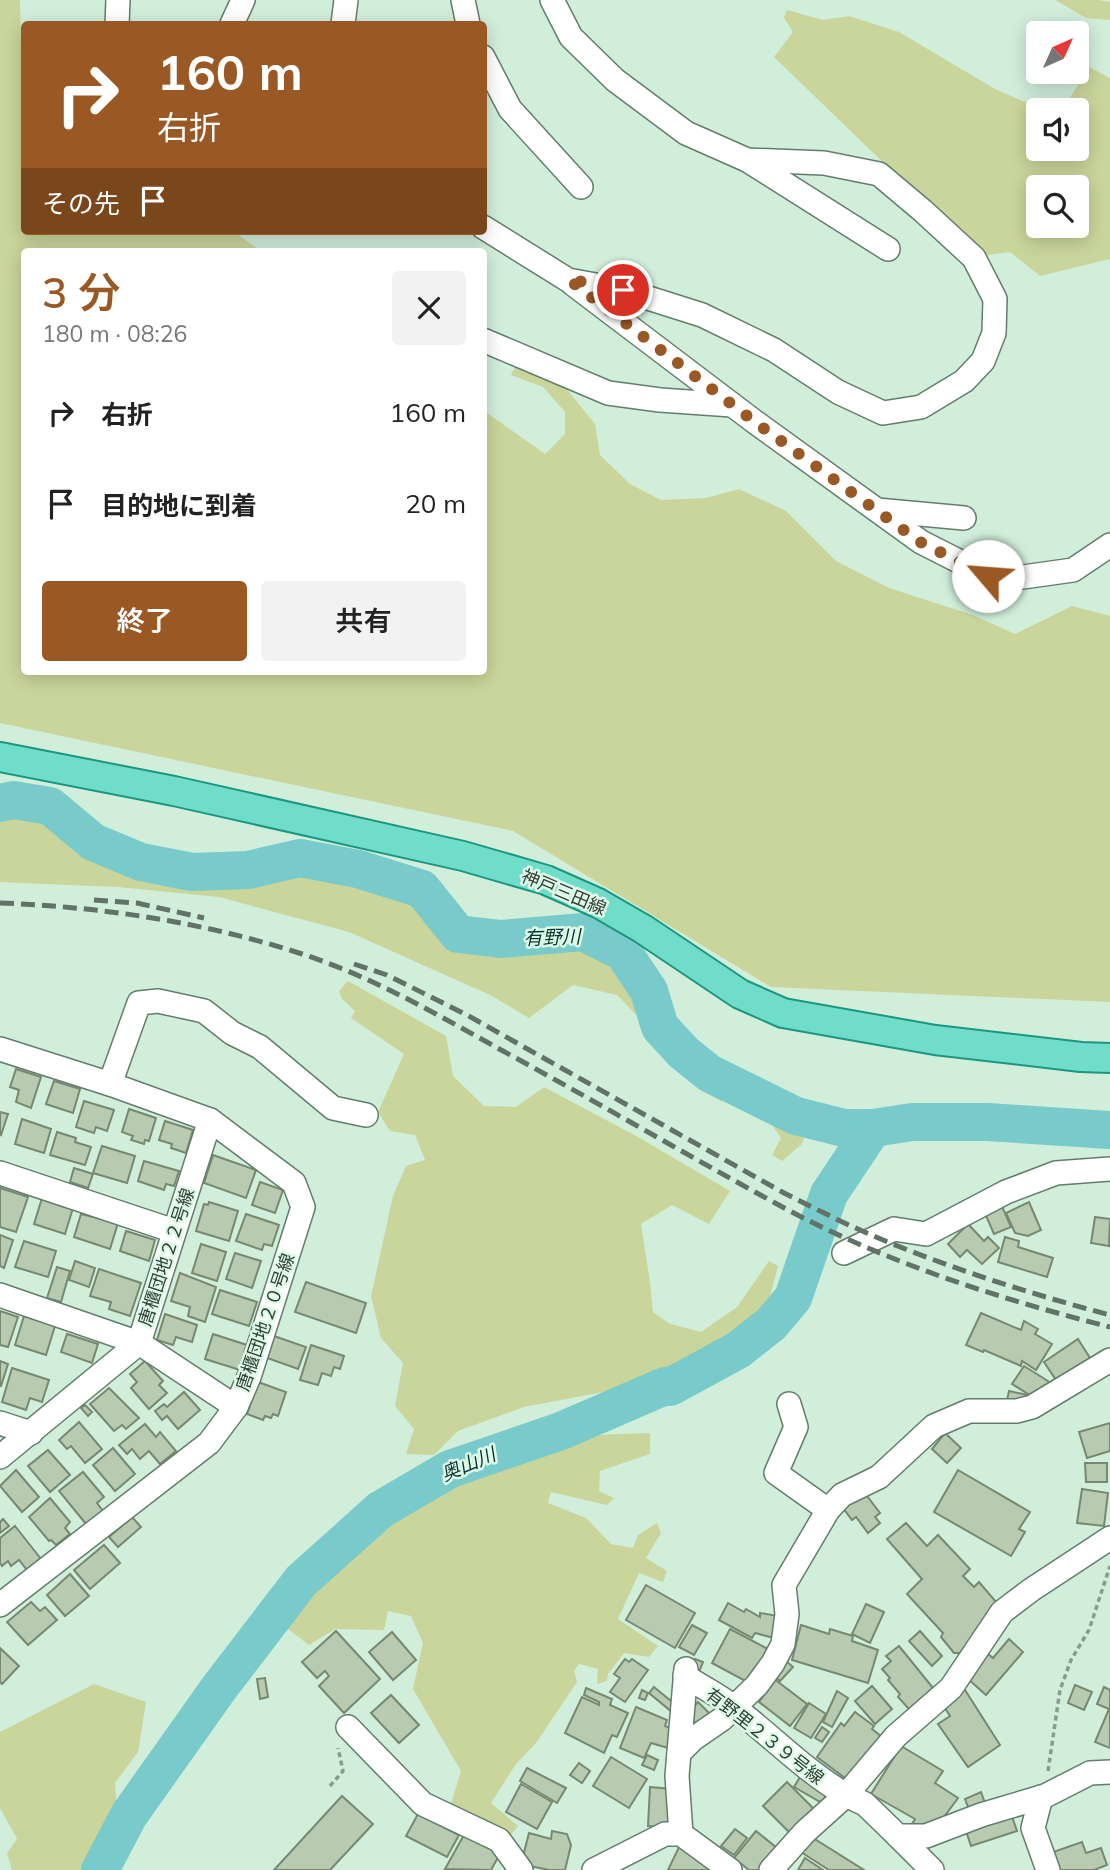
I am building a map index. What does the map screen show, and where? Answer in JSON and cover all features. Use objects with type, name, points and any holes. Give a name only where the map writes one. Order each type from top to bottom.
[{"type":"main road","name":"神戸三田線","points":[[0,757],[174,791],[397,841],[463,856],[546,880],[609,909],[740,994],[783,1013],[935,1040],[1110,1058]]},
{"type":"street","points":[[117,21],[118,0]]},
{"type":"street","points":[[233,21],[243,0]]},
{"type":"street","points":[[343,21],[346,0]]},
{"type":"street","points":[[463,0],[467,21]]},
{"type":"street","points":[[552,0],[571,37],[615,80],[686,133],[747,160],[888,249]]},
{"type":"street","points":[[487,65],[510,109],[580,187]]},
{"type":"street","points":[[568,279],[623,290],[702,315],[774,350],[838,392],[883,413],[921,407],[964,380],[983,361],[994,333],[995,299],[974,258],[879,174],[824,163],[747,160]]},
{"type":"street","points":[[487,230],[568,279],[732,405],[920,542],[988,576],[1023,577],[1073,570],[1110,545]]},
{"type":"street","points":[[487,342],[608,393],[732,405]]},
{"type":"street","points":[[877,510],[964,518]]},
{"type":"street","points":[[110,1084],[139,1003],[158,1001],[204,1012],[232,1033],[260,1047],[333,1108],[366,1115]]},
{"type":"street","name":"唐櫃団地２０号線","points":[[0,1049],[210,1120],[294,1183],[303,1208],[249,1377],[236,1407],[209,1443],[1,1603]]},
{"type":"street","name":"唐櫃団地２２号線","points":[[0,1457],[139,1343],[210,1120]]},
{"type":"street","points":[[844,1253],[894,1229],[926,1234],[1006,1192],[1056,1173],[1110,1168]]},
{"type":"street","points":[[0,1173],[174,1231]]},
{"type":"street","points":[[0,1295],[139,1343],[236,1407]]},
{"type":"street","points":[[681,1833],[677,1776],[679,1754],[757,1685],[773,1662],[783,1644],[787,1614],[784,1585],[828,1510],[842,1495],[879,1477],[934,1426],[969,1411],[1017,1411],[1032,1407],[1110,1360]]},
{"type":"street","points":[[789,1404],[796,1427],[776,1473],[828,1510]]},
{"type":"street","points":[[0,1423],[30,1433]]},
{"type":"street","points":[[771,1870],[805,1832],[846,1795],[896,1736],[951,1688],[1003,1612],[1031,1590],[1110,1538]]},
{"type":"street","name":"有野里２３９号線","points":[[679,1754],[686,1672],[824,1782],[865,1804],[912,1847],[932,1870]]},
{"type":"street","points":[[348,1727],[423,1804],[499,1840],[521,1870]]},
{"type":"street","points":[[898,1836],[926,1836],[981,1815],[1041,1797],[1090,1773],[1110,1772]]},
{"type":"street","points":[[1041,1797],[1033,1828],[1048,1870]]},
{"type":"street","points":[[594,1870],[665,1834],[681,1833],[730,1870]]},
{"type":"path","points":[[1041,1797],[1060,1690],[1071,1660],[1089,1630],[1110,1565]]},
{"type":"path","points":[[330,1786],[343,1771],[338,1747],[348,1727]]},
{"type":"green space","points":[[0,0],[20,0],[21,235],[239,235],[256,248],[21,248],[21,675],[487,675],[487,413],[545,454],[565,434],[565,412],[543,387],[511,375],[516,365],[556,376],[595,424],[600,455],[630,484],[661,500],[706,498],[739,489],[786,511],[836,561],[889,588],[973,615],[1015,634],[1072,606],[1110,616],[1110,1002],[771,987],[513,831],[0,723]]},
{"type":"green space","points":[[1055,0],[1110,2],[1110,20],[1086,18]]},
{"type":"green space","points":[[787,10],[823,20],[849,16],[899,32],[995,89],[1026,102],[1026,161],[1089,161],[1089,98],[1070,98],[1078,84],[1089,84],[1089,67],[1110,78],[1110,259],[1040,276],[1010,252],[980,256],[774,57],[793,32],[784,18]]},
{"type":"green space","points":[[0,786],[31,787],[57,799],[98,830],[146,854],[206,864],[251,861],[283,848],[307,845],[415,871],[458,942],[499,945],[607,931],[644,954],[659,977],[671,1014],[713,1058],[813,1109],[802,1144],[782,1161],[772,1155],[781,1138],[764,1113],[738,1101],[721,1101],[702,1091],[674,1067],[666,1050],[650,1029],[617,995],[573,985],[529,1018],[490,995],[349,932],[219,897],[118,887],[0,882]]},
{"type":"green space","points":[[348,981],[446,1036],[453,1076],[484,1106],[516,1107],[544,1087],[638,1137],[730,1191],[709,1224],[672,1205],[641,1224],[653,1312],[670,1324],[701,1332],[737,1307],[769,1261],[778,1266],[766,1312],[707,1362],[657,1373],[614,1390],[524,1407],[458,1431],[434,1455],[406,1454],[414,1429],[395,1406],[403,1363],[381,1338],[371,1296],[393,1196],[406,1166],[425,1160],[415,1135],[390,1131],[378,1112],[404,1054],[351,1018],[355,1011],[342,999],[339,991]]},
{"type":"green space","points":[[650,1433],[650,1454],[600,1471],[599,1491],[614,1498],[607,1505],[551,1492],[548,1503],[586,1518],[611,1544],[633,1548],[638,1535],[657,1523],[661,1533],[646,1558],[667,1571],[663,1582],[639,1573],[618,1619],[658,1646],[649,1657],[624,1653],[608,1674],[607,1681],[597,1684],[598,1669],[579,1664],[574,1671],[577,1682],[536,1743],[516,1764],[491,1803],[518,1826],[511,1835],[461,1817],[450,1807],[461,1771],[413,1689],[423,1643],[411,1616],[388,1611],[384,1630],[335,1629],[309,1645],[276,1620],[280,1596],[360,1525],[433,1478],[596,1435]]},
{"type":"green space","points":[[94,1684],[146,1702],[138,1752],[115,1783],[118,1822],[100,1833],[86,1870],[12,1870],[7,1853],[17,1839],[0,1808],[0,1732]]},
{"type":"building","points":[[16,1069],[41,1077],[31,1108],[16,1102],[19,1090],[10,1087]]},
{"type":"building","points":[[54,1081],[80,1089],[73,1113],[46,1104]]},
{"type":"building","points":[[84,1101],[114,1110],[107,1131],[96,1127],[94,1133],[76,1127]]},
{"type":"building","points":[[129,1109],[156,1118],[149,1141],[145,1140],[144,1144],[131,1140],[133,1136],[122,1132]]},
{"type":"building","points":[[0,1112],[8,1114],[1,1135],[0,1134]]},
{"type":"building","points":[[22,1119],[51,1129],[44,1153],[15,1144]]},
{"type":"building","points":[[165,1121],[193,1130],[186,1153],[159,1140]]},
{"type":"building","points":[[57,1132],[76,1138],[75,1142],[91,1147],[85,1165],[50,1155]]},
{"type":"building","points":[[102,1146],[135,1156],[127,1183],[93,1173]]},
{"type":"building","points":[[213,1155],[256,1170],[246,1198],[204,1183]]},
{"type":"building","points":[[144,1161],[179,1171],[174,1186],[166,1184],[164,1190],[138,1181]]},
{"type":"building","points":[[74,1168],[93,1174],[88,1188],[70,1182]]},
{"type":"building","points":[[260,1182],[283,1190],[275,1213],[252,1205]]},
{"type":"building","points":[[0,1188],[28,1197],[16,1232],[0,1227]]},
{"type":"building","points":[[42,1198],[73,1208],[65,1234],[34,1224]]},
{"type":"building","points":[[209,1202],[238,1211],[229,1241],[196,1231],[204,1204],[208,1205]]},
{"type":"building","points":[[1029,1202],[1041,1230],[1028,1236],[1015,1233],[1006,1213]]},
{"type":"building","points":[[1001,1204],[1011,1227],[994,1234],[984,1211]]},
{"type":"building","points":[[81,1214],[118,1223],[110,1249],[74,1237]]},
{"type":"building","points":[[246,1214],[279,1225],[272,1246],[264,1244],[262,1250],[236,1241]]},
{"type":"building","points":[[1095,1217],[1110,1219],[1109,1246],[1091,1243]]},
{"type":"building","points":[[968,1224],[984,1241],[988,1237],[999,1248],[982,1264],[967,1250],[960,1257],[948,1244]]},
{"type":"building","points":[[126,1231],[155,1240],[149,1261],[120,1251]]},
{"type":"building","points":[[0,1235],[13,1240],[4,1268],[0,1266]]},
{"type":"building","points":[[1005,1237],[1019,1241],[1018,1247],[1053,1258],[1047,1277],[998,1262]]},
{"type":"building","points":[[24,1241],[56,1251],[48,1277],[15,1267]]},
{"type":"building","points":[[201,1244],[226,1252],[217,1281],[192,1273]]},
{"type":"building","points":[[235,1253],[261,1261],[252,1288],[226,1279]]},
{"type":"building","points":[[75,1261],[95,1268],[89,1287],[69,1280]]},
{"type":"building","points":[[57,1267],[70,1271],[61,1302],[47,1298]]},
{"type":"building","points":[[99,1269],[141,1283],[130,1316],[109,1309],[111,1302],[90,1296]]},
{"type":"building","points":[[180,1273],[216,1287],[205,1322],[188,1316],[190,1307],[171,1301]]},
{"type":"building","points":[[306,1282],[366,1303],[356,1333],[295,1312]]},
{"type":"building","points":[[220,1290],[257,1302],[249,1326],[212,1314]]},
{"type":"building","points":[[0,1311],[18,1317],[8,1347],[0,1345]]},
{"type":"building","points":[[981,1313],[1021,1330],[1024,1321],[1038,1329],[1035,1334],[1052,1344],[1036,1370],[1022,1361],[1021,1366],[966,1345]]},
{"type":"building","points":[[165,1314],[197,1325],[192,1342],[176,1337],[173,1345],[157,1340]]},
{"type":"building","points":[[24,1316],[55,1326],[46,1355],[15,1345]]},
{"type":"building","points":[[67,1334],[98,1344],[92,1363],[61,1352]]},
{"type":"building","points":[[213,1334],[247,1345],[240,1370],[205,1359]]},
{"type":"building","points":[[274,1336],[306,1347],[298,1369],[267,1358]]},
{"type":"building","points":[[1078,1339],[1090,1358],[1056,1380],[1044,1362]]},
{"type":"building","points":[[311,1345],[344,1356],[340,1369],[334,1367],[331,1376],[322,1373],[318,1385],[300,1380]]},
{"type":"building","points":[[0,1361],[8,1364],[1,1386],[0,1386]]},
{"type":"building","points":[[145,1361],[163,1381],[159,1385],[167,1393],[149,1409],[131,1388],[137,1382],[130,1374]]},
{"type":"building","points":[[1024,1366],[1051,1383],[1039,1401],[1012,1384]]},
{"type":"building","points":[[12,1368],[49,1380],[42,1402],[30,1398],[26,1410],[2,1402]]},
{"type":"building","points":[[258,1382],[286,1392],[278,1416],[265,1416],[263,1420],[247,1414]]},
{"type":"building","points":[[109,1388],[139,1418],[126,1429],[122,1425],[114,1431],[90,1404]]},
{"type":"building","points":[[1009,1391],[1027,1395],[1025,1404],[1007,1400]]},
{"type":"building","points":[[184,1392],[200,1410],[178,1429],[167,1416],[162,1420],[155,1411],[164,1404],[167,1407]]},
{"type":"building","points":[[85,1405],[92,1412],[88,1416],[81,1408]]},
{"type":"building","points":[[79,1422],[102,1449],[85,1463],[71,1446],[67,1449],[59,1440]]},
{"type":"building","points":[[1110,1423],[1110,1451],[1087,1458],[1079,1432]]},
{"type":"building","points":[[145,1424],[156,1437],[160,1432],[176,1451],[160,1464],[149,1451],[140,1459],[132,1449],[127,1454],[119,1445]]},
{"type":"building","points":[[945,1433],[961,1448],[947,1463],[932,1449]]},
{"type":"building","points":[[113,1448],[135,1474],[115,1491],[93,1465]]},
{"type":"building","points":[[48,1450],[70,1475],[50,1492],[28,1466]]},
{"type":"building","points":[[1085,1463],[1107,1463],[1107,1482],[1086,1482]]},
{"type":"building","points":[[16,1470],[39,1497],[22,1512],[0,1486]]},
{"type":"building","points":[[958,1470],[1030,1512],[1019,1529],[1025,1532],[1011,1556],[934,1512]]},
{"type":"building","points":[[83,1472],[104,1497],[97,1503],[103,1511],[86,1524],[59,1491]]},
{"type":"building","points":[[1082,1489],[1108,1493],[1104,1526],[1077,1523]]},
{"type":"building","points":[[864,1492],[880,1513],[875,1517],[880,1523],[868,1533],[856,1517],[852,1520],[843,1508]]},
{"type":"building","points":[[50,1498],[70,1522],[65,1528],[70,1534],[56,1545],[49,1541],[29,1517]]},
{"type":"building","points":[[132,1517],[141,1527],[118,1547],[109,1537]]},
{"type":"building","points":[[3,1519],[9,1526],[0,1533],[0,1522]]},
{"type":"building","points":[[906,1523],[927,1546],[938,1535],[970,1569],[963,1576],[974,1587],[979,1582],[997,1603],[966,1653],[954,1653],[941,1637],[943,1633],[907,1594],[922,1579],[887,1539]]},
{"type":"building","points":[[15,1526],[41,1559],[27,1570],[19,1560],[11,1566],[8,1561],[2,1566],[0,1563],[0,1538]]},
{"type":"building","points":[[104,1545],[120,1563],[90,1589],[74,1570]]},
{"type":"building","points":[[70,1574],[89,1596],[65,1616],[47,1595]]},
{"type":"building","points":[[646,1585],[695,1613],[675,1648],[626,1620]]},
{"type":"building","points":[[31,1602],[40,1611],[45,1607],[57,1620],[28,1645],[7,1622]]},
{"type":"building","points":[[728,1603],[760,1617],[760,1613],[778,1616],[774,1638],[755,1633],[752,1638],[719,1620]]},
{"type":"building","points":[[866,1604],[884,1612],[870,1643],[852,1634]]},
{"type":"building","points":[[692,1625],[707,1633],[694,1655],[679,1647]]},
{"type":"building","points":[[801,1625],[829,1634],[830,1629],[853,1636],[852,1641],[878,1650],[868,1683],[792,1660]]},
{"type":"building","points":[[730,1629],[768,1649],[749,1683],[712,1663]]},
{"type":"building","points":[[336,1631],[380,1679],[344,1713],[319,1686],[329,1676],[325,1671],[317,1678],[302,1662]]},
{"type":"building","points":[[920,1631],[942,1656],[932,1666],[909,1641]]},
{"type":"building","points":[[392,1632],[416,1660],[393,1680],[369,1652]]},
{"type":"building","points":[[1009,1639],[1023,1652],[986,1695],[967,1678],[988,1654],[993,1658]]},
{"type":"building","points":[[899,1646],[933,1688],[909,1709],[898,1697],[900,1694],[882,1669],[891,1661],[886,1656]]},
{"type":"building","points":[[0,1648],[19,1666],[2,1684],[0,1682]]},
{"type":"building","points":[[625,1659],[629,1662],[632,1659],[648,1670],[625,1702],[610,1692],[620,1678],[614,1674]]},
{"type":"building","points":[[695,1659],[703,1662],[697,1677],[689,1674]]},
{"type":"building","points":[[785,1660],[793,1667],[780,1681],[772,1674]]},
{"type":"building","points":[[265,1678],[268,1697],[260,1699],[257,1679]]},
{"type":"building","points":[[773,1678],[807,1704],[790,1726],[759,1702],[767,1691],[764,1689]]},
{"type":"building","points":[[1075,1685],[1092,1692],[1084,1710],[1068,1703]]},
{"type":"building","points":[[872,1686],[892,1709],[875,1724],[855,1701]]},
{"type":"building","points":[[654,1687],[677,1706],[672,1712],[649,1693]]},
{"type":"building","points":[[1104,1687],[1110,1690],[1110,1748],[1095,1742],[1109,1709],[1097,1704]]},
{"type":"building","points":[[586,1688],[612,1699],[610,1705],[628,1713],[617,1737],[612,1735],[604,1753],[565,1733],[582,1697],[599,1705],[599,1702],[584,1695]]},
{"type":"building","points":[[642,1690],[648,1693],[645,1700],[639,1698]]},
{"type":"building","points":[[965,1690],[1000,1745],[968,1767],[938,1724],[950,1716],[943,1705]]},
{"type":"building","points":[[837,1691],[848,1698],[832,1727],[823,1722]]},
{"type":"building","points":[[391,1695],[419,1725],[399,1743],[371,1713]]},
{"type":"building","points":[[698,1702],[712,1716],[700,1728],[687,1714]]},
{"type":"building","points":[[809,1703],[826,1714],[811,1738],[794,1728]]},
{"type":"building","points":[[636,1707],[667,1720],[665,1726],[675,1730],[668,1748],[651,1743],[644,1758],[620,1748]]},
{"type":"building","points":[[855,1712],[874,1726],[872,1729],[882,1737],[849,1781],[817,1757],[841,1723],[844,1726]]},
{"type":"building","points":[[822,1727],[829,1732],[822,1742],[815,1738]]},
{"type":"building","points":[[901,1746],[943,1771],[935,1783],[958,1798],[935,1829],[928,1823],[921,1833],[911,1826],[915,1819],[871,1794]]},
{"type":"building","points":[[647,1755],[658,1760],[654,1770],[642,1765]]},
{"type":"building","points":[[611,1757],[647,1779],[629,1808],[593,1786]]},
{"type":"building","points":[[579,1763],[590,1771],[582,1783],[570,1775]]},
{"type":"building","points":[[527,1768],[566,1788],[557,1803],[520,1781]]},
{"type":"building","points":[[803,1772],[830,1788],[822,1803],[794,1787]]},
{"type":"building","points":[[787,1782],[816,1811],[792,1835],[763,1806]]},
{"type":"building","points":[[521,1784],[552,1802],[537,1829],[506,1812]]},
{"type":"building","points":[[650,1787],[672,1789],[670,1827],[648,1826]]},
{"type":"building","points":[[981,1792],[986,1806],[970,1812],[965,1799]]},
{"type":"building","points":[[342,1796],[373,1824],[330,1870],[274,1870]]},
{"type":"building","points":[[1010,1811],[1017,1831],[971,1846],[964,1825]]},
{"type":"building","points":[[418,1814],[459,1835],[447,1857],[406,1836]]},
{"type":"building","points":[[735,1829],[747,1838],[734,1855],[721,1846]]},
{"type":"building","points":[[552,1831],[567,1834],[571,1845],[565,1870],[549,1870],[521,1864],[529,1833],[551,1839]]},
{"type":"building","points":[[756,1831],[777,1848],[759,1870],[749,1870],[734,1858]]},
{"type":"building","points":[[465,1833],[501,1852],[491,1870],[445,1869]]},
{"type":"building","points":[[810,1836],[864,1870],[829,1870],[801,1852]]},
{"type":"building","points":[[1082,1842],[1086,1853],[1101,1848],[1107,1865],[1094,1870],[1059,1870],[1053,1852]]},
{"type":"building","points":[[680,1845],[711,1870],[668,1870]]},
{"type":"building","points":[[805,1858],[823,1870],[798,1870]]},
{"type":"waterway","name":"有野川","points":[[0,803],[13,800],[50,806],[93,842],[141,862],[192,872],[248,870],[300,858],[358,869],[422,889],[458,934],[501,939],[583,932],[623,952],[649,991],[660,1027],[684,1053],[709,1073],[796,1116],[844,1128],[873,1128],[912,1122],[988,1122],[1110,1130]]},
{"type":"waterway","name":"奥山川","points":[[100,1870],[129,1815],[219,1688],[301,1581],[380,1510],[450,1469],[561,1431],[665,1386],[670,1387],[738,1350],[771,1324],[793,1298],[829,1194],[873,1128]]},
{"type":"railway","points":[[94,900],[137,903],[204,918]]},
{"type":"railway","points":[[0,903],[77,908],[153,918],[228,933],[328,963],[380,985],[430,1011],[816,1224],[940,1276],[1024,1304],[1110,1327]]},
{"type":"railway","points":[[354,964],[387,975],[467,1015],[784,1193],[853,1227],[905,1249],[1021,1290],[1110,1315]]},
{"type":"route","points":[[623,290],[568,279],[755,422],[920,542],[988,576]]}]
